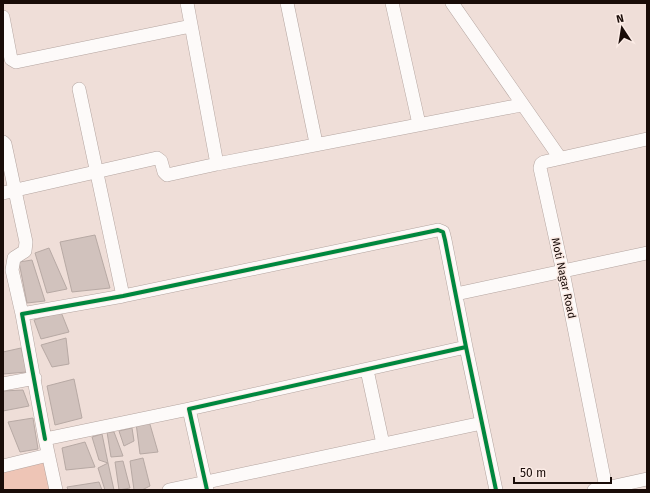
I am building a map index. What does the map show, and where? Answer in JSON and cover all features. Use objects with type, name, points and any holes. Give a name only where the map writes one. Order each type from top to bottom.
[{"type":"street","points":[[187,3],[218,164]]},
{"type":"street","points":[[287,3],[316,143]]},
{"type":"street","points":[[392,3],[419,124]]},
{"type":"street","points":[[452,3],[521,105],[560,158]]},
{"type":"street","points":[[3,17],[11,58],[16,62],[191,26]]},
{"type":"street","points":[[79,89],[123,296]]},
{"type":"street","points":[[9,192],[157,158],[161,161],[164,172],[167,175],[316,143],[521,105]]},
{"type":"street","name":"Moti Nagar Road","points":[[600,489],[563,272],[540,168],[541,164],[544,162],[647,139]]},
{"type":"street","points":[[3,142],[5,144],[9,192],[26,247],[24,252],[14,258],[12,270],[35,378],[45,439],[56,490]]},
{"type":"street","points":[[22,314],[123,296],[438,230],[443,232],[445,240],[496,490]]},
{"type":"street","points":[[456,294],[647,253]]},
{"type":"street","points":[[45,439],[367,370],[466,346]]},
{"type":"street","points":[[367,370],[383,444]]},
{"type":"street","points":[[3,384],[35,378]]},
{"type":"street","points":[[189,409],[206,486]]},
{"type":"street","points":[[169,490],[206,486],[383,444],[482,423]]},
{"type":"street","points":[[3,466],[48,455]]},
{"type":"street","points":[[600,489],[647,479]]},
{"type":"shaded area","points":[[42,452],[53,490],[3,490],[3,462]]},
{"type":"building","points":[[95,235],[110,288],[72,292],[60,242]]},
{"type":"building","points":[[49,248],[67,289],[47,293],[35,253]]},
{"type":"building","points":[[32,260],[45,301],[27,303],[19,262]]},
{"type":"building","points":[[61,312],[69,332],[41,339],[34,320]]},
{"type":"building","points":[[66,338],[69,364],[52,367],[41,345]]},
{"type":"building","points":[[21,348],[27,372],[3,374],[3,352]]},
{"type":"building","points":[[74,379],[82,418],[55,425],[47,386]]},
{"type":"building","points":[[23,390],[29,406],[3,411],[3,391]]},
{"type":"building","points":[[33,418],[38,449],[20,452],[8,422]]},
{"type":"building","points":[[149,421],[158,452],[140,454],[136,423]]},
{"type":"building","points":[[132,428],[134,441],[124,446],[119,431]]},
{"type":"building","points":[[107,432],[114,432],[123,456],[111,457]]},
{"type":"building","points":[[102,434],[108,463],[99,460],[92,437]]},
{"type":"building","points":[[85,442],[95,467],[66,470],[62,448]]},
{"type":"building","points":[[143,458],[150,486],[142,490],[134,490],[130,461]]},
{"type":"building","points":[[123,461],[130,488],[119,490],[115,462]]},
{"type":"building","points":[[108,463],[114,490],[105,490],[98,468]]},
{"type":"building","points":[[99,482],[102,490],[68,490],[67,487]]},
{"type":"cycle path","points":[[45,439],[22,314],[123,296],[438,230],[443,232],[445,240],[466,347]]},
{"type":"cycle path","points":[[207,490],[189,409],[466,347],[496,490]]}]
